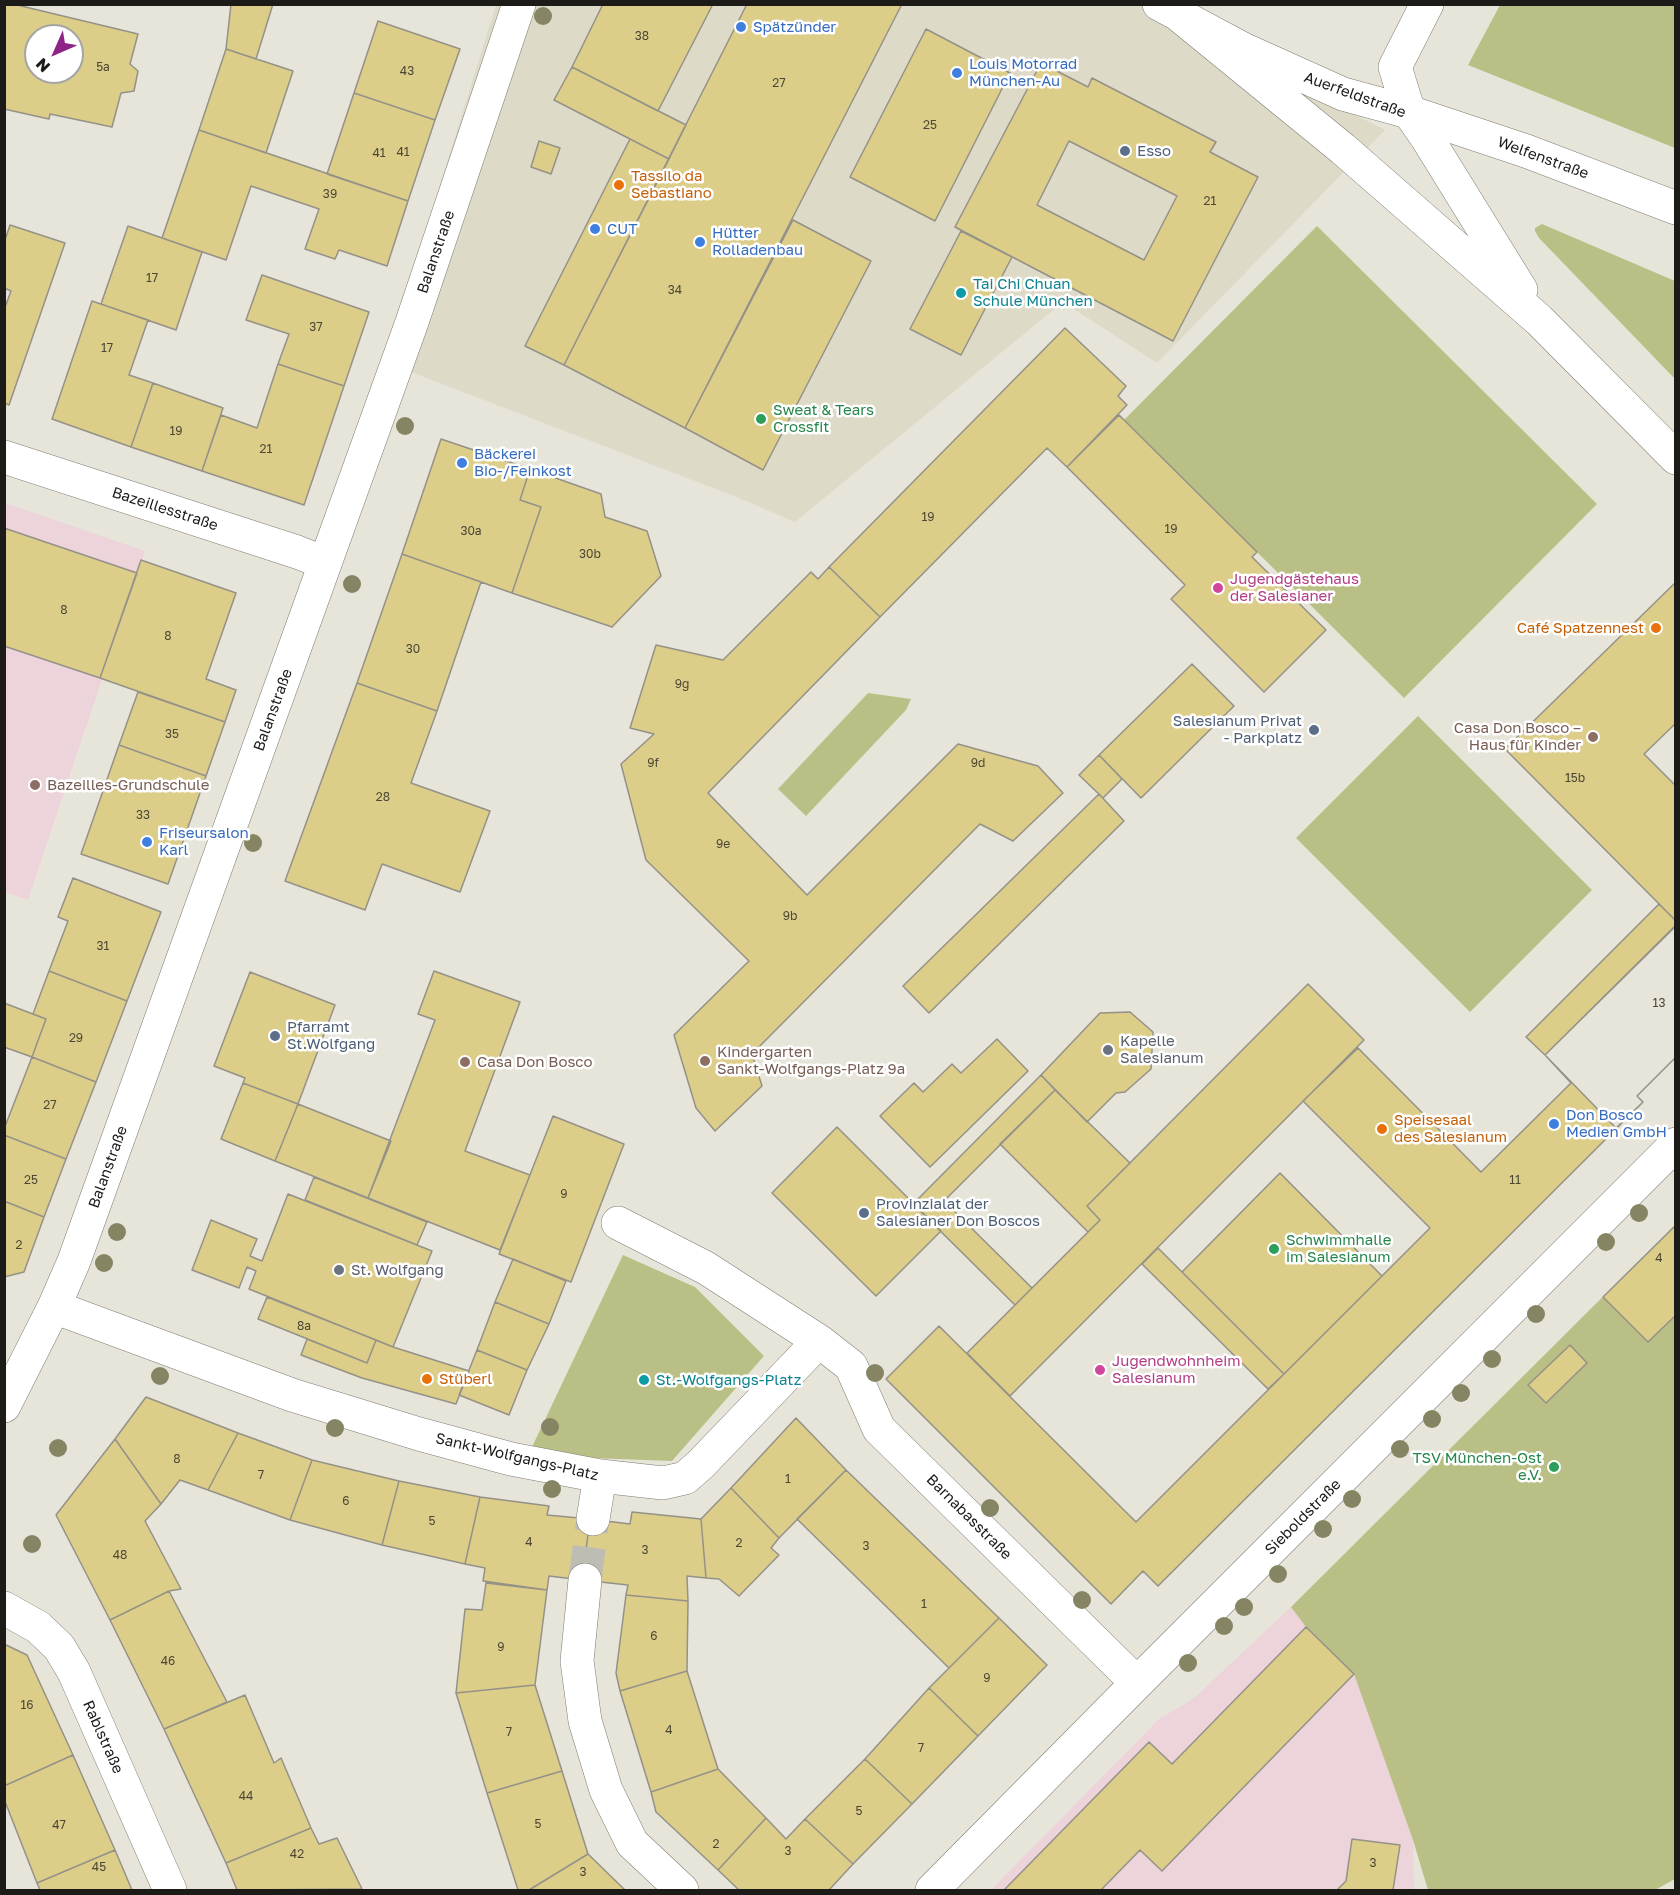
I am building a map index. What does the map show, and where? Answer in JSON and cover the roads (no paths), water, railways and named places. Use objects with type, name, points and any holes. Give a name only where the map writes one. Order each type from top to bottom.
[{"type":"street","name":"Balanstraße","points":[[4,1406],[16,1356],[54,1307],[84,1231],[416,310],[519,4]]},
{"type":"street","points":[[1409,112],[1395,67],[1427,4]]},
{"type":"street","name":"Auerfeldstraße","points":[[1170,10],[1244,50],[1342,94],[1409,112],[1539,320]]},
{"type":"street","name":"Auerfeldstraße","points":[[1170,10],[1343,149],[1539,320],[1676,458]]},
{"type":"street","name":"Welfenstraße","points":[[1409,112],[1526,151],[1676,208]]},
{"type":"street","name":"Bazeillesstraße","points":[[4,457],[325,563]]},
{"type":"street","name":"Sieboldstraße","points":[[932,1890],[1676,1144]]},
{"type":"street","points":[[618,1223],[706,1268],[819,1341]]},
{"type":"street","name":"Sankt-Wolfgangs-Platz","points":[[54,1307],[292,1395],[419,1434],[488,1453],[600,1476],[663,1483],[685,1478],[700,1465],[819,1341]]},
{"type":"street","name":"Barnabasstraße","points":[[819,1341],[851,1366],[879,1429],[1137,1683]]},
{"type":"street","points":[[593,1519],[600,1476]]},
{"type":"street","points":[[585,1580],[577,1661],[585,1720],[606,1790],[632,1843],[682,1890]]},
{"type":"street","name":"Rablstraße","points":[[4,1608],[38,1627],[59,1647],[74,1672],[170,1890]]},
{"type":"tunnel","points":[[585,1580],[593,1519]]},
{"type":"place","name":"Spätzünder","points":[[741,27]]},
{"type":"place","name":"Louis Motorrad München-Au","points":[[957,73]]},
{"type":"place","name":"Esso","points":[[1125,151]]},
{"type":"place","name":"Tassilo da Sebastiano","points":[[619,185]]},
{"type":"place","name":"CUT","points":[[595,229]]},
{"type":"place","name":"Hütter Rolladenbau","points":[[700,242]]},
{"type":"place","name":"Tai Chi Chuan Schule München","points":[[961,293]]},
{"type":"place","name":"Sweat & Tears Crossfit","points":[[761,419]]},
{"type":"place","name":"Bäckerei Bio-/Feinkost","points":[[462,463]]},
{"type":"place","name":"Jugendgästehaus der Salesianer","points":[[1218,588]]},
{"type":"place","name":"Café Spatzennest","points":[[1656,628]]},
{"type":"place","name":"Salesianum Privat - Parkplatz","points":[[1314,730]]},
{"type":"place","name":"Casa Don Bosco – Haus für Kinder","points":[[1593,737]]},
{"type":"place","name":"Bazeilles-Grundschule","points":[[35,785]]},
{"type":"place","name":"Friseursalon Karl","points":[[147,842]]},
{"type":"place","name":"Pfarramt St.Wolfgang","points":[[275,1036]]},
{"type":"place","name":"Kapelle Salesianum","points":[[1108,1050]]},
{"type":"place","name":"Kindergarten Sankt-Wolfgangs-Platz 9a","points":[[705,1061]]},
{"type":"place","name":"Casa Don Bosco","points":[[465,1062]]},
{"type":"place","name":"Don Bosco Medien GmbH","points":[[1554,1124]]},
{"type":"place","name":"Speisesaal des Salesianum","points":[[1382,1129]]},
{"type":"place","name":"Provinzialat der Salesianer Don Boscos","points":[[864,1213]]},
{"type":"place","name":"Schwimmhalle im Salesianum","points":[[1274,1249]]},
{"type":"place","name":"St. Wolfgang","points":[[339,1270]]},
{"type":"place","name":"Jugendwohnheim Salesianum","points":[[1100,1370]]},
{"type":"place","name":"Stüberl","points":[[427,1379]]},
{"type":"place","name":"St.-Wolfgangs-Platz","points":[[644,1380]]},
{"type":"place","name":"TSV München-Ost e.V.","points":[[1554,1467]]}]
